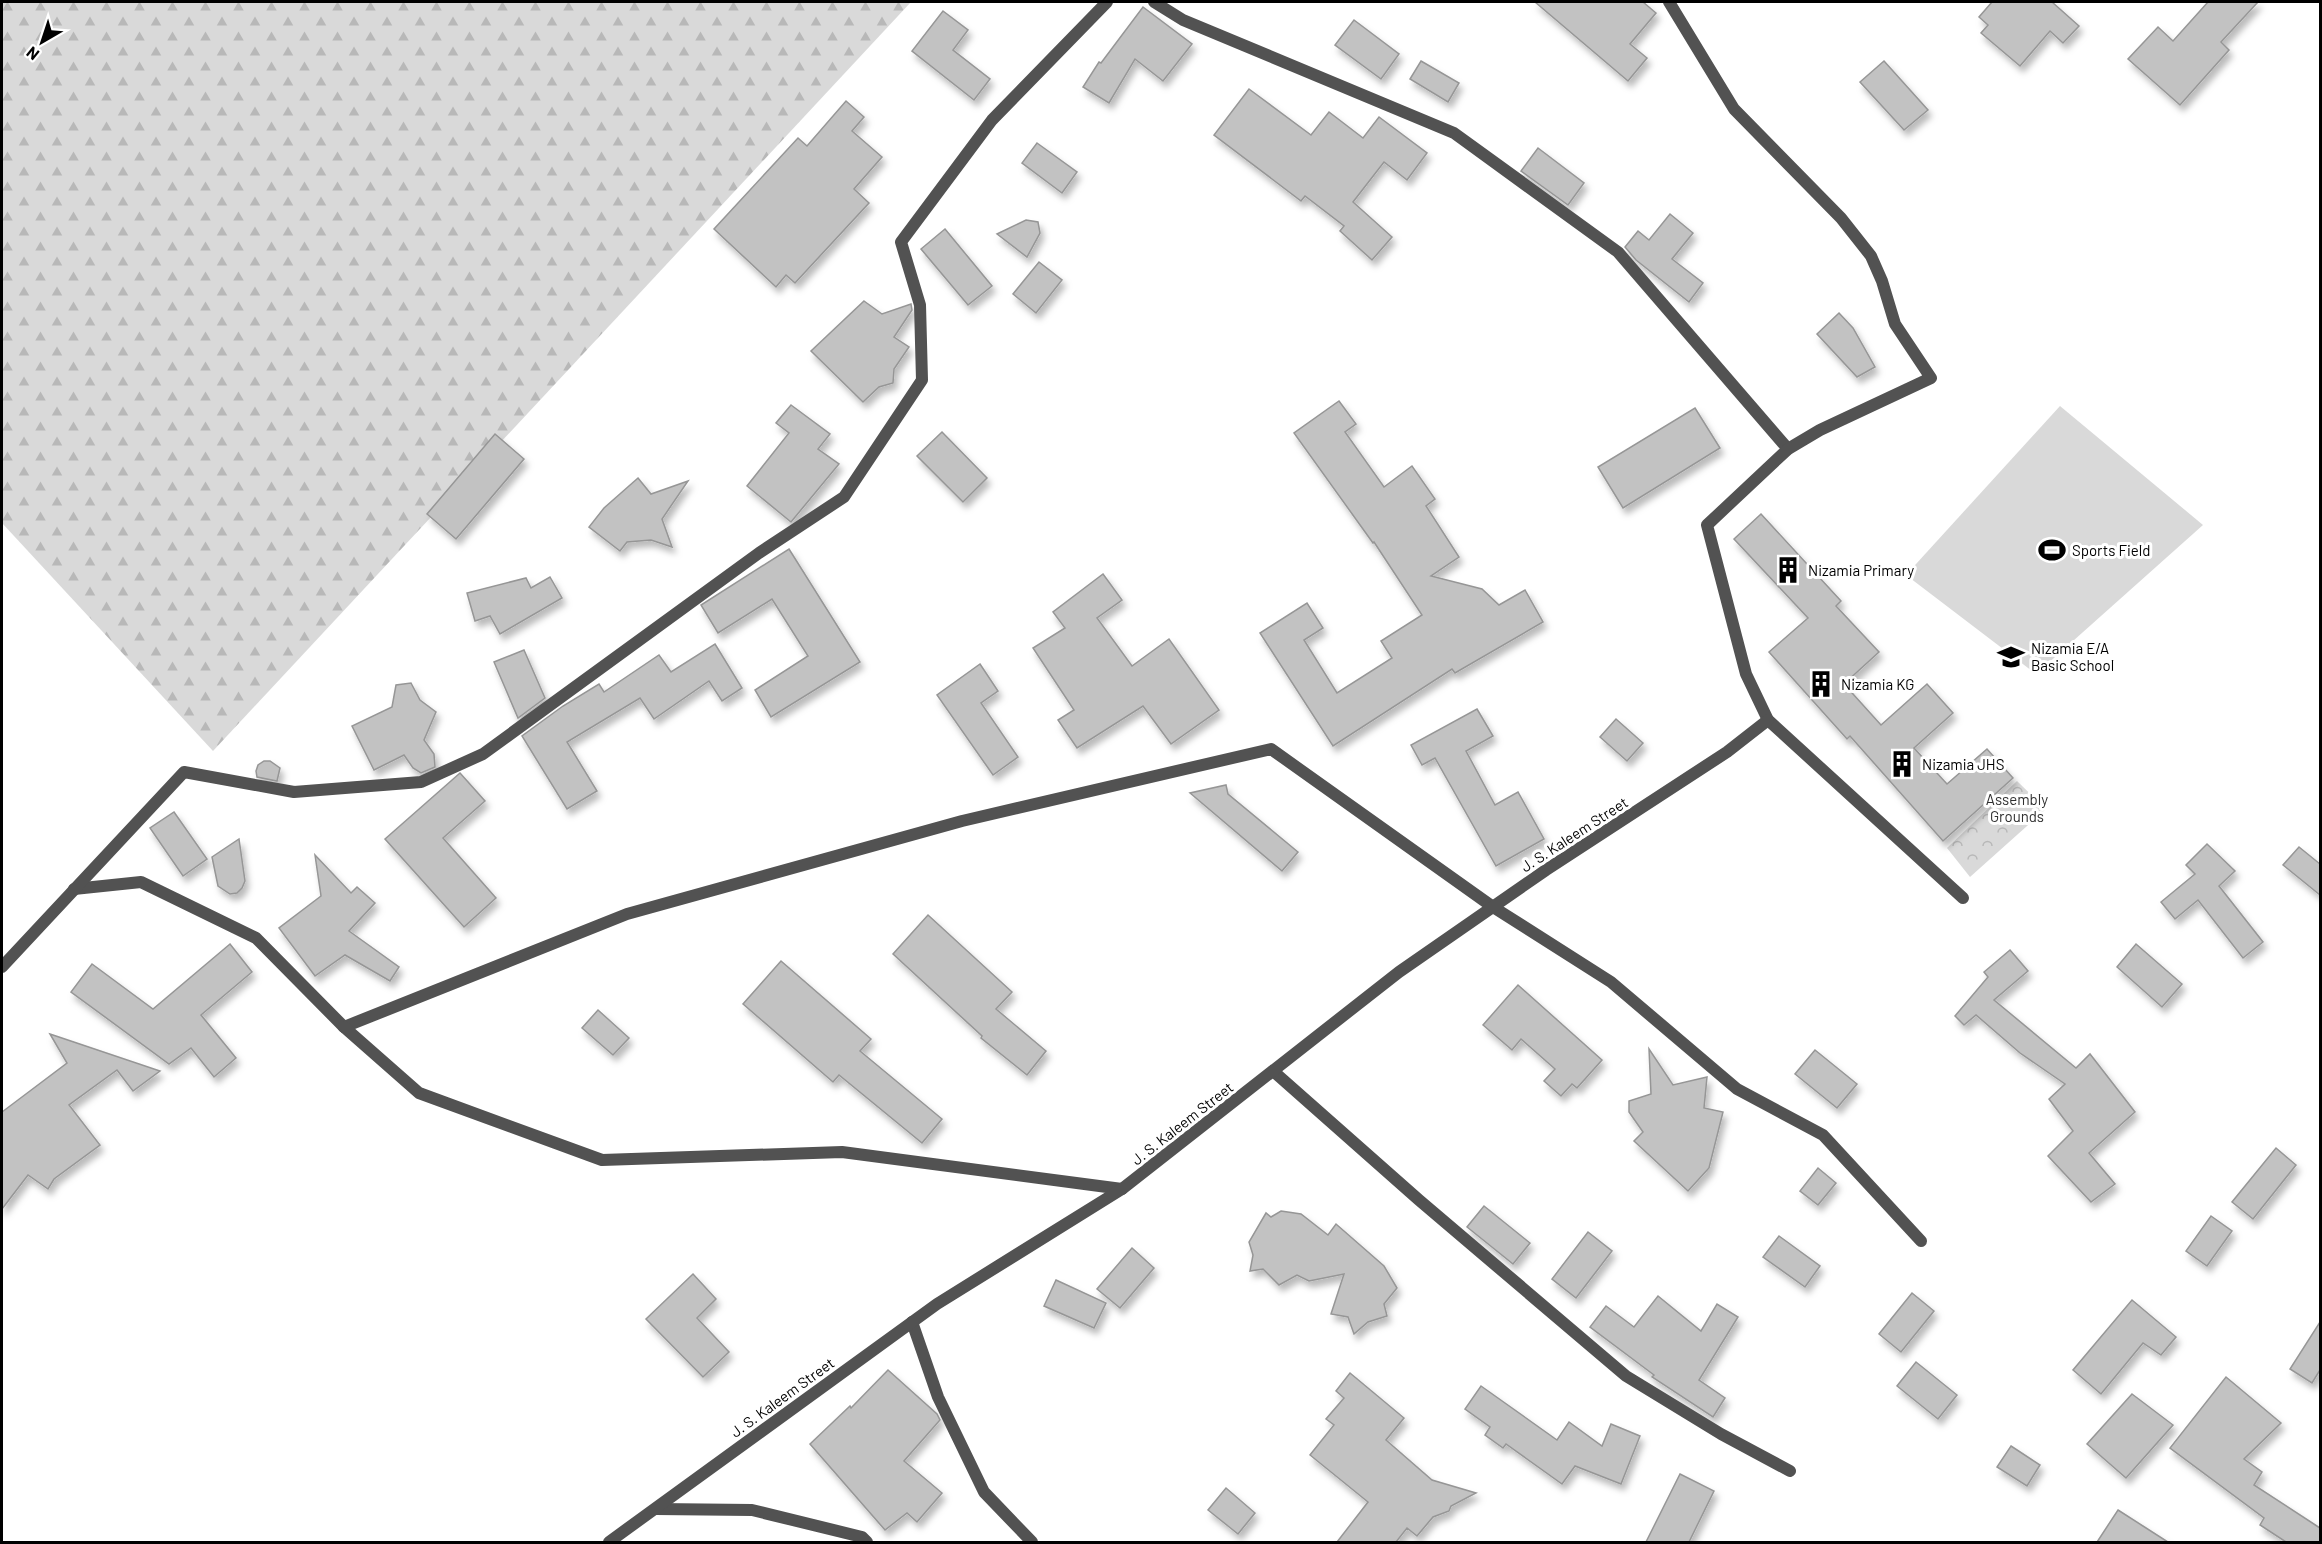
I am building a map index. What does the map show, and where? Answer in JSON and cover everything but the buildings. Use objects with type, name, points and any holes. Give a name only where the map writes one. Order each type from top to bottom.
[{"type":"street","points":[[2,967],[184,772],[294,792],[421,782],[483,754],[759,553],[844,497],[922,380],[920,305],[902,242],[992,120],[1107,2]]},
{"type":"street","points":[[1154,2],[1183,20],[1454,133],[1618,252],[1788,449]]},
{"type":"street","points":[[1669,2],[1734,109],[1841,218],[1871,256],[1882,281],[1895,324],[1931,378],[1820,430],[1788,449],[1707,525],[1746,674],[1768,720],[1963,898]]},
{"type":"street","name":"J. S. Kaleem Street","points":[[609,1542],[937,1304],[1122,1189],[1399,972],[1727,752],[1768,720]]},
{"type":"street","points":[[344,1027],[627,914],[962,821],[1271,749],[1493,907],[1611,981],[1737,1089],[1823,1135],[1921,1241]]},
{"type":"street","points":[[74,889],[141,882],[256,938],[344,1027],[419,1093],[602,1160],[842,1152],[1122,1189]]},
{"type":"street","points":[[1273,1071],[1419,1200],[1626,1376],[1721,1434],[1790,1471]]},
{"type":"street","points":[[912,1322],[938,1397],[984,1492],[1032,1542]]},
{"type":"street","points":[[656,1509],[752,1510],[862,1538],[867,1542]]},
{"type":"green space","points":[[2,2],[911,2],[213,751],[2,523]]},
{"type":"green space","name":"Sports Field","points":[[2060,406],[2203,525],[2036,674],[1906,575]]},
{"type":"green space","name":"Assembly Grounds","points":[[2017,781],[2046,809],[1970,877],[1947,848]]},
{"type":"place","name":"Sports Field","points":[[2052,550]]},
{"type":"place","name":"Nizamia Primary","points":[[1788,570]]},
{"type":"place","name":"Nizamia E/A Basic School","points":[[2011,657]]},
{"type":"place","name":"Nizamia KG","points":[[1821,684]]},
{"type":"place","name":"Nizamia JHS","points":[[1902,764]]}]
